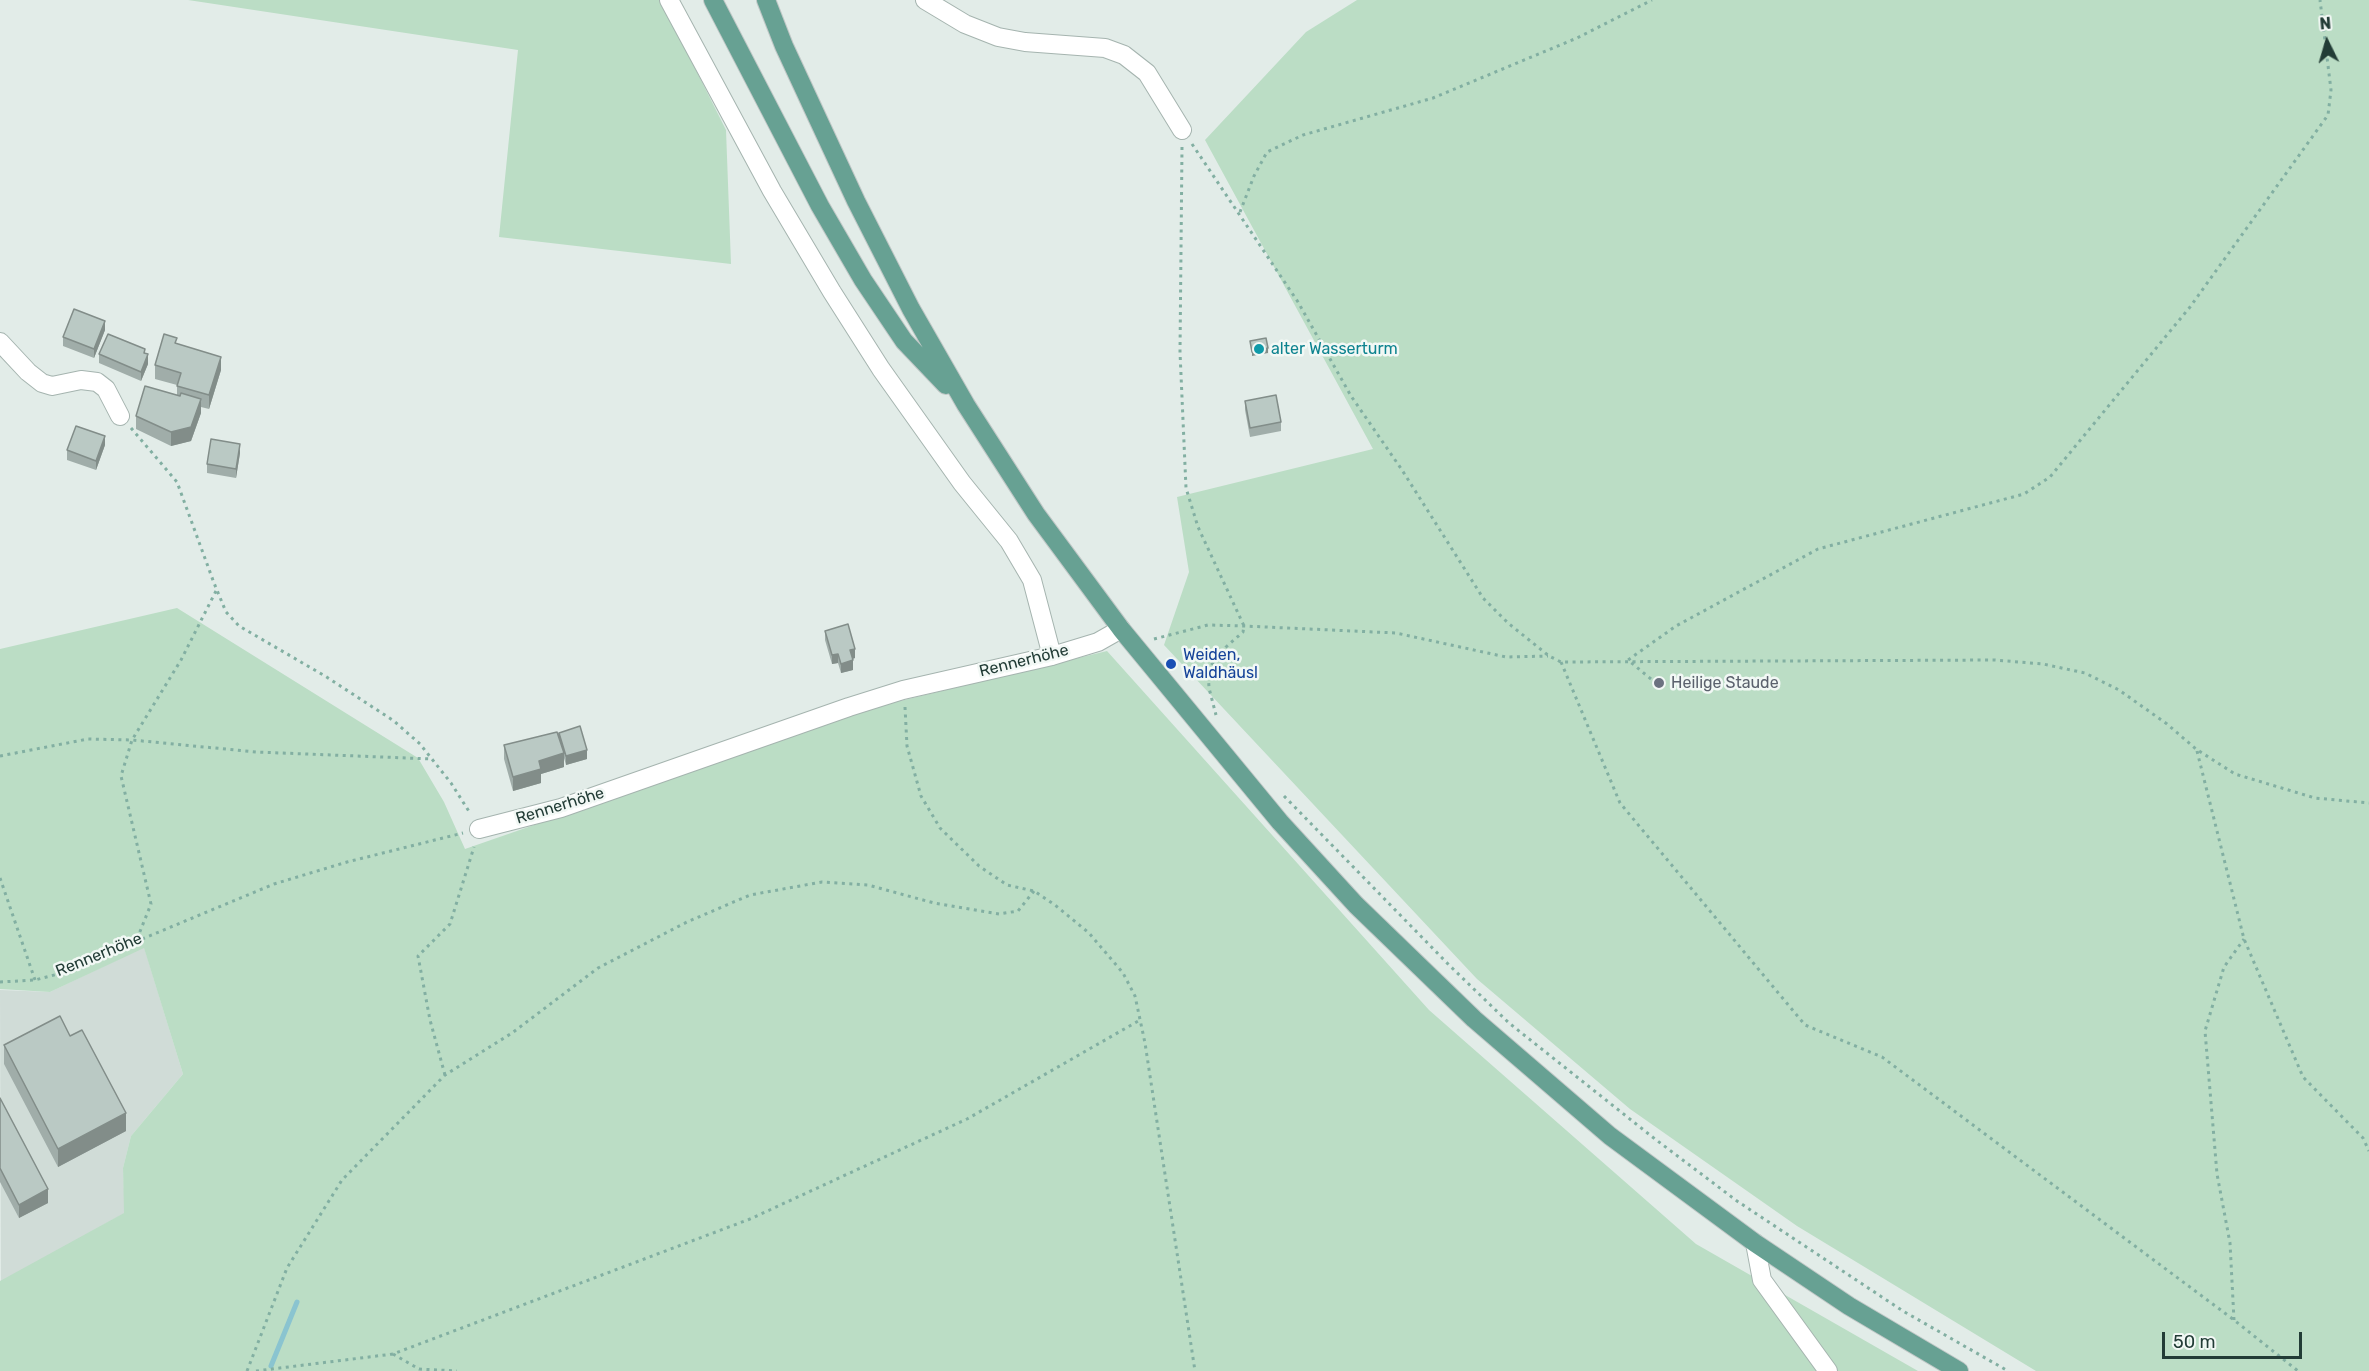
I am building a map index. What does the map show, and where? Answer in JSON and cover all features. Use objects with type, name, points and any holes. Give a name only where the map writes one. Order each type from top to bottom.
[{"type":"main road","points":[[713,0],[820,206],[863,280],[904,341],[966,405]]},
{"type":"main road","points":[[766,0],[784,46],[856,201],[911,309],[966,405],[1036,514],[1121,629],[1296,839],[1356,905],[1474,1019],[1610,1136],[1755,1243],[1849,1306],[1959,1371]]},
{"type":"street","points":[[669,0],[772,191],[831,292],[881,369],[962,483],[1009,541],[1032,580],[1052,656]]},
{"type":"street","points":[[925,0],[964,24],[998,37],[1025,42],[1105,48],[1124,55],[1147,73],[1182,130]]},
{"type":"street","points":[[0,342],[28,372],[42,383],[52,386],[81,380],[97,382],[106,389],[120,416]]},
{"type":"street","name":"Rennerhöhe","points":[[479,829],[561,808],[903,690],[1052,656],[1098,642],[1121,629]]},
{"type":"street","points":[[1755,1243],[1762,1280],[1828,1371]]},
{"type":"path","points":[[1240,212],[1254,176],[1268,152],[1303,135],[1433,98],[1577,38],[1652,0]]},
{"type":"path","points":[[1628,660],[1676,626],[1818,549],[2024,494],[2050,477],[2190,308],[2328,116],[2331,90],[2320,0]]},
{"type":"path","points":[[1182,130],[1240,212],[1298,302],[1352,396],[1483,598],[1508,623],[1549,656],[1561,662],[1995,660],[2043,664],[2085,673],[2119,690],[2167,723],[2196,749],[2235,774],[2315,798],[2369,803]]},
{"type":"path","points":[[1182,130],[1180,352],[1186,488],[1198,527],[1244,626],[1243,632],[1226,647],[1208,669],[1209,688],[1217,718]]},
{"type":"path","points":[[120,416],[177,482],[226,612],[239,626],[325,676],[394,721],[420,744],[451,783],[479,829],[450,924],[418,956],[430,1020],[445,1075]]},
{"type":"path","points":[[136,940],[151,904],[121,776],[132,740],[181,660],[217,589]]},
{"type":"path","points":[[1134,646],[1172,633],[1208,625],[1396,633],[1506,657],[1549,656]]},
{"type":"path","points":[[1628,660],[1651,679]]},
{"type":"path","points":[[1561,662],[1620,803],[1805,1025],[1882,1057],[2234,1320],[2298,1371]]},
{"type":"path","points":[[903,690],[907,746],[921,796],[940,828],[979,866],[1007,885],[1034,891],[1055,904],[1089,933],[1123,973],[1135,996],[1195,1371]]},
{"type":"path","points":[[0,756],[88,739],[132,740],[256,752],[432,759]]},
{"type":"path","points":[[2196,749],[2244,939],[2303,1077],[2362,1138],[2369,1151]]},
{"type":"path","points":[[1278,789],[1449,965],[1509,1023],[1737,1201],[1903,1311],[2008,1371]]},
{"type":"path","name":"Rennerhöhe","points":[[0,982],[35,980],[58,974],[274,884],[347,862],[479,829]]},
{"type":"path","points":[[0,878],[35,980]]},
{"type":"path","points":[[247,1371],[287,1268],[342,1180],[445,1075],[512,1033],[598,968],[687,922],[750,895],[822,882],[868,885],[934,903],[999,914],[1018,911],[1034,891]]},
{"type":"path","points":[[2234,1320],[2230,1243],[2217,1174],[2205,1031],[2224,967],[2244,939]]},
{"type":"path","points":[[256,1371],[393,1354],[750,1219],[967,1119],[1140,1020]]},
{"type":"path","points":[[2362,1138],[2369,1140]]},
{"type":"path","points":[[393,1354],[418,1369],[457,1371]]},
{"type":"shaded area","points":[[144,947],[183,1074],[131,1136],[123,1168],[125,1213],[1,1282],[0,990],[50,992]]},
{"type":"green space","points":[[188,0],[661,0],[726,130],[731,264],[499,237],[518,50]]},
{"type":"green space","points":[[1357,0],[2369,0],[2369,1371],[2036,1371],[1797,1226],[1630,1109],[1477,979],[1164,645],[1189,572],[1177,497],[1373,449],[1205,140],[1306,32]]},
{"type":"green space","points":[[177,608],[418,758],[444,802],[465,849],[871,708],[1107,651],[1429,1010],[1696,1244],[1918,1371],[0,1371],[0,1281],[124,1213],[123,1168],[131,1136],[183,1074],[144,948],[50,992],[0,989],[0,649]]},
{"type":"building","points":[[74,309],[105,321],[94,349],[63,337]]},
{"type":"building","points":[[108,334],[145,349],[144,353],[148,354],[141,372],[99,354]]},
{"type":"building","points":[[164,334],[177,338],[175,343],[221,357],[209,395],[177,386],[181,373],[155,365]]},
{"type":"building","points":[[1266,338],[1268,348],[1252,352],[1250,341]]},
{"type":"building","points":[[145,386],[180,396],[181,393],[201,399],[191,427],[171,432],[136,416]]},
{"type":"building","points":[[1276,395],[1281,422],[1250,428],[1245,401]]},
{"type":"building","points":[[76,426],[105,436],[96,461],[67,450]]},
{"type":"building","points":[[211,439],[240,444],[236,469],[207,464]]},
{"type":"building","points":[[848,624],[855,649],[850,650],[853,660],[841,664],[838,654],[832,655],[825,631]]},
{"type":"building","points":[[580,726],[587,750],[566,756],[559,733]]},
{"type":"building","points":[[557,732],[564,753],[539,761],[541,769],[513,777],[504,745]]},
{"type":"building","points":[[60,1016],[70,1036],[82,1030],[126,1113],[58,1149],[4,1045]]},
{"type":"building","points":[[0,1098],[48,1189],[19,1205],[0,1168]]},
{"type":"waterway","points":[[271,1366],[297,1302]]},
{"type":"place","name":"alter Wasserturm","points":[[1259,349]]},
{"type":"place","name":"Weiden, Waldhäusl","points":[[1171,664]]},
{"type":"place","name":"Heilige Staude","points":[[1659,683]]}]
